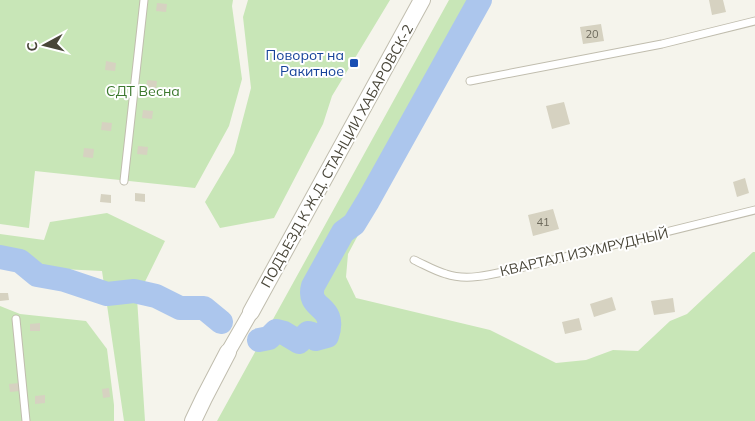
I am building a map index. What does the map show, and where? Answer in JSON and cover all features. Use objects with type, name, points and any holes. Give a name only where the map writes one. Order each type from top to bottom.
[{"type":"street","name":"ПОДЪЕЗД К Ж.Д. СТАНЦИИ ХАБАРОВСК-2","points":[[251,312],[422,0]]},
{"type":"street","points":[[193,421],[228,352],[251,312]]},
{"type":"lane","points":[[124,180],[144,0]]},
{"type":"lane","points":[[470,80],[662,44],[755,21]]},
{"type":"lane","name":"КВАРТАЛ ИЗУМРУДНЫЙ","points":[[414,260],[448,275],[464,277],[484,275],[520,268],[755,210]]},
{"type":"lane","points":[[16,319],[26,421]]},
{"type":"green space","name":"СДТ Весна","points":[[0,0],[233,0],[232,6],[242,79],[229,126],[195,188],[35,171],[29,228],[0,224]]},
{"type":"green space","points":[[248,0],[390,0],[332,96],[323,124],[274,218],[220,228],[205,202],[234,153],[251,88],[243,17]]},
{"type":"green space","points":[[449,0],[483,0],[348,254],[346,277],[356,298],[490,330],[556,363],[586,360],[613,350],[638,351],[670,321],[687,314],[755,252],[755,421],[217,421]]},
{"type":"green space","points":[[107,213],[165,241],[137,298],[145,421],[124,421],[102,271],[0,266],[0,234],[44,240],[50,222]]},
{"type":"green space","points":[[0,306],[20,314],[86,321],[107,349],[114,405],[114,421],[0,421]]},
{"type":"building","points":[[709,0],[723,0],[726,12],[712,15]]},
{"type":"building","points":[[157,3],[167,4],[166,12],[156,11]]},
{"type":"building","points":[[601,24],[604,41],[583,44],[580,27]]},
{"type":"building","points":[[106,61],[116,63],[115,71],[105,70]]},
{"type":"building","points":[[147,80],[157,81],[156,89],[146,88]]},
{"type":"building","points":[[564,102],[570,124],[552,129],[546,106]]},
{"type":"building","points":[[143,110],[153,111],[152,119],[142,118]]},
{"type":"building","points":[[102,122],[112,123],[111,131],[101,130]]},
{"type":"building","points":[[138,146],[148,147],[147,155],[137,154]]},
{"type":"building","points":[[84,148],[94,149],[93,158],[83,157]]},
{"type":"building","points":[[745,178],[749,193],[737,197],[733,182]]},
{"type":"building","points":[[135,193],[145,194],[145,202],[135,201]]},
{"type":"building","points":[[101,194],[111,195],[111,203],[100,202]]},
{"type":"building","points":[[553,209],[559,229],[533,236],[528,215]]},
{"type":"building","points":[[0,293],[8,293],[9,300],[0,301]]},
{"type":"building","points":[[612,297],[616,310],[594,317],[590,304]]},
{"type":"building","points":[[673,298],[675,312],[654,315],[651,301]]},
{"type":"building","points":[[579,318],[582,330],[565,334],[562,322]]},
{"type":"building","points":[[40,323],[40,331],[30,331],[30,324]]},
{"type":"building","points":[[19,383],[20,391],[10,392],[9,384]]},
{"type":"building","points":[[109,388],[110,397],[103,398],[102,389]]},
{"type":"building","points":[[45,395],[45,403],[35,404],[35,396]]},
{"type":"waterway","points":[[259,340],[269,338],[276,331],[284,333],[299,342],[308,333],[312,334],[316,339],[327,336],[328,318],[314,300],[312,294],[313,286],[343,232],[354,224],[368,201],[480,0]]},
{"type":"waterway","points":[[0,257],[20,261],[37,275],[65,280],[107,294],[134,291],[156,296],[180,308],[204,308],[221,322]]},
{"type":"place","name":"Поворот на Ракитное","points":[[354,63]]}]
